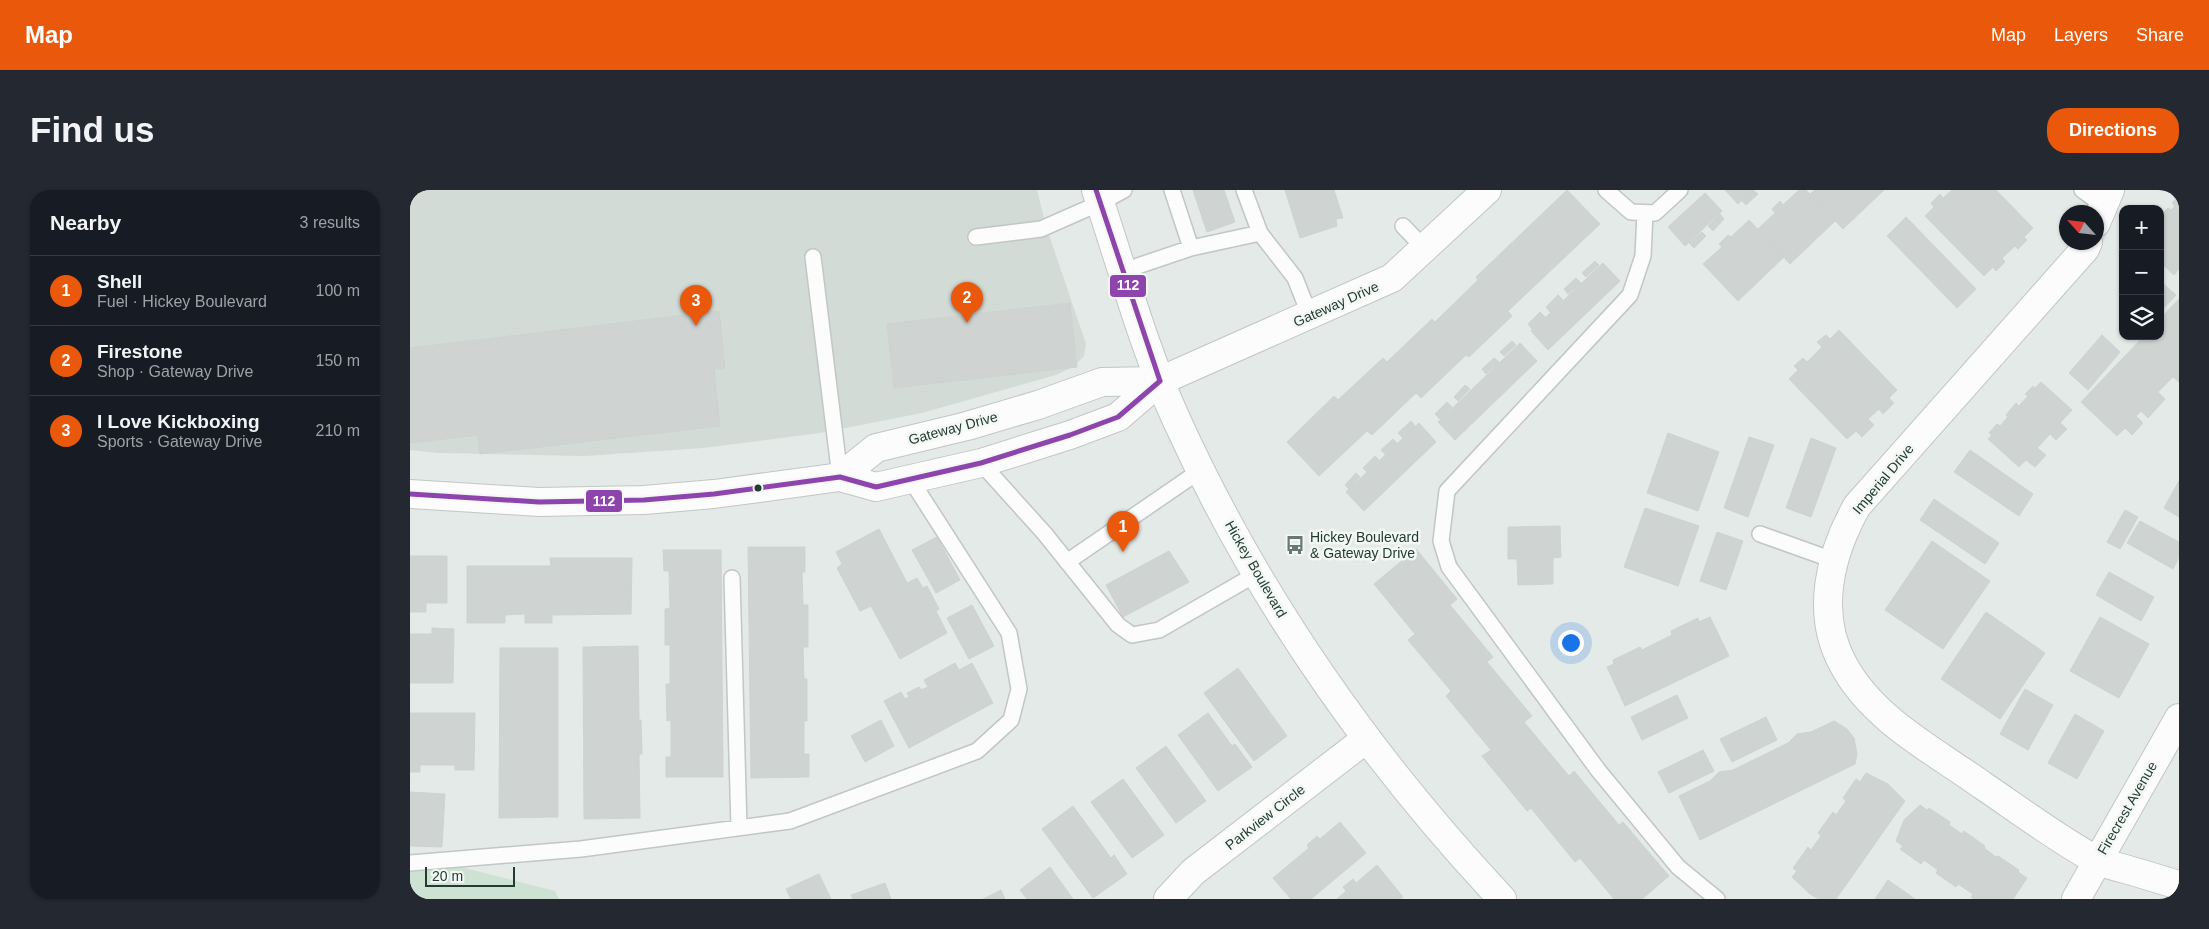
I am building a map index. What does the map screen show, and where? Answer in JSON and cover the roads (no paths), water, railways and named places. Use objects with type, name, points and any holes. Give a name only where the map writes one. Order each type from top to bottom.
[{"type":"street","name":"Gateway Drive","points":[[410,494],[539,502],[644,500],[840,477],[876,487],[982,463],[1070,435],[1118,417],[1160,381],[1392,278],[1487,190]]},
{"type":"street","name":"Hickey Boulevard","points":[[1098,197],[1160,381],[1201,470],[1258,573],[1305,650],[1366,739],[1450,842],[1502,899]]},
{"type":"street","name":"Imperial Drive","points":[[2085,250],[1857,506],[1842,531],[1832,560],[1827,611],[1831,634],[1843,665],[1864,694],[1893,723],[2021,812],[2097,861],[2179,885]]},
{"type":"street","name":"Gateway Drive","points":[[840,477],[876,448],[967,426],[1038,405],[1102,382],[1160,381]]},
{"type":"street","name":"Firecrest Avenue","points":[[2076,899],[2179,718]]},
{"type":"street","name":"Parkview Circle","points":[[1168,899],[1193,872],[1366,739]]},
{"type":"lane","points":[[976,237],[1041,229],[1098,197],[1124,190]]},
{"type":"lane","points":[[1172,190],[1191,248]]},
{"type":"lane","points":[[1244,190],[1260,233],[1295,278],[1310,316]]},
{"type":"lane","points":[[1606,190],[1631,212],[1645,213],[1655,213],[1680,190]]},
{"type":"lane","points":[[2082,190],[2102,205]]},
{"type":"lane","points":[[1645,213],[1643,256],[1630,295],[1447,491],[1441,541],[1449,567],[1598,770],[1678,867],[1716,899]]},
{"type":"lane","points":[[1403,226],[1425,249]]},
{"type":"lane","points":[[1123,271],[1191,248],[1260,233]]},
{"type":"lane","points":[[813,257],[840,477]]},
{"type":"lane","points":[[982,463],[1118,625],[1132,635],[1159,630],[1258,573]]},
{"type":"lane","points":[[1067,562],[1201,470]]},
{"type":"lane","points":[[410,863],[581,849],[790,821],[977,751],[1012,720],[1020,689],[1008,633],[911,480]]},
{"type":"lane","points":[[1760,534],[1832,560]]},
{"type":"lane","points":[[732,578],[739,827]]},
{"type":"place","name":"Firestone","points":[[967,323]]},
{"type":"place","name":"I Love Kickboxing","points":[[696,326]]},
{"type":"place","name":"Hickey Boulevard & Gateway Drive","points":[[1295,545]]},
{"type":"place","name":"Shell","points":[[1123,552]]}]
